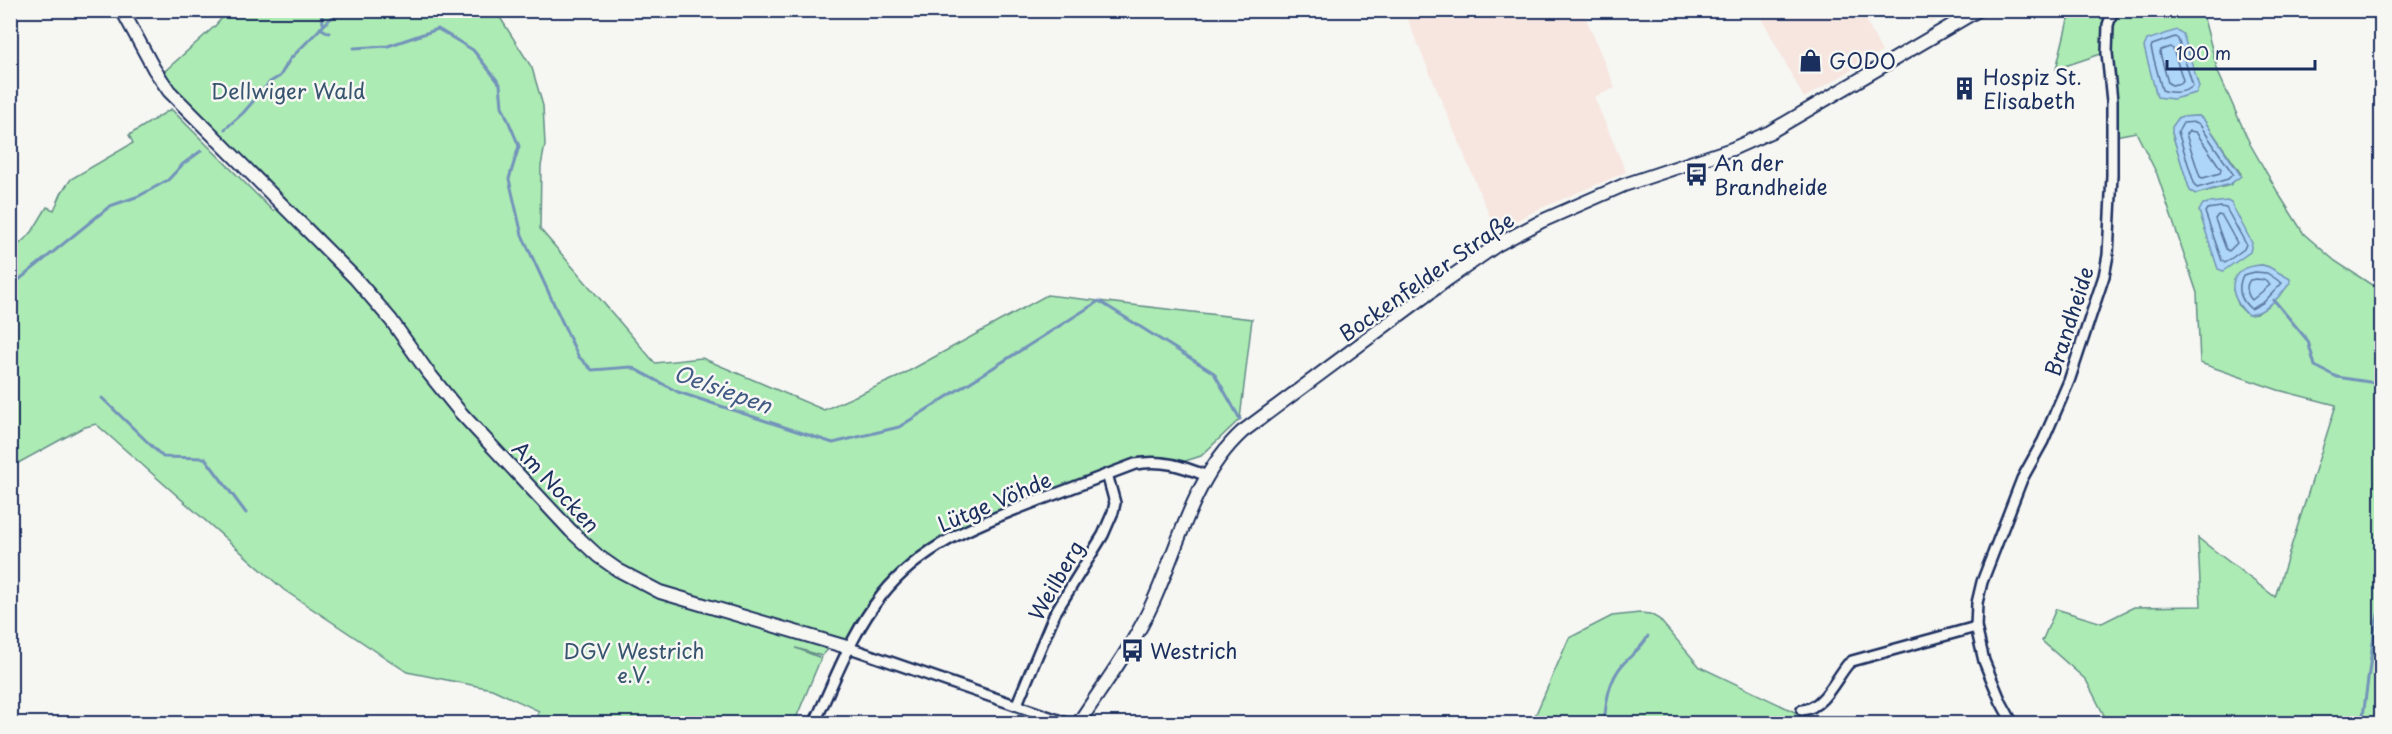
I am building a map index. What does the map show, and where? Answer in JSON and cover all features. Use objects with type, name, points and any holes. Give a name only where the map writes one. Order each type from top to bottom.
[{"type":"main road","name":"Am Nocken","points":[[122,10],[154,69],[183,106],[355,278],[391,320],[427,371],[460,412],[571,531],[598,556],[632,579],[660,592],[850,648]]},
{"type":"main road","name":"Bockenfelder Straße","points":[[1078,723],[1149,610],[1207,476],[1231,442],[1242,432],[1497,245],[1542,221],[1624,185],[1732,149],[1770,132],[1978,10]]},
{"type":"street","name":"Brandheide","points":[[2013,723],[1990,675],[1977,627],[1977,603],[1982,582],[2022,479],[2043,441],[2069,381],[2104,276],[2108,255],[2112,175],[2112,101],[2107,53],[2108,25],[2113,10]]},
{"type":"street","name":"Lütge Vöhde","points":[[814,723],[865,619],[883,594],[910,565],[931,549],[965,529],[1107,474],[1150,461],[1176,464],[1207,476]]},
{"type":"street","name":"Weilberg","points":[[1017,704],[1054,613],[1103,535],[1113,512],[1115,503],[1107,474]]},
{"type":"street","points":[[1802,710],[1808,710],[1820,700],[1852,661],[1977,627]]},
{"type":"street","name":"Am Nocken","points":[[850,648],[1070,723]]},
{"type":"shaded area","points":[[1404,11],[1583,11],[1615,88],[1594,97],[1626,172],[1539,209],[1496,231]]},
{"type":"shaded area","points":[[1758,11],[1861,11],[1882,52],[1804,98]]},
{"type":"shaded area","points":[[1924,11],[1951,11],[1930,23]]},
{"type":"green space","points":[[2116,10],[2202,11],[2218,72],[2250,144],[2304,234],[2335,261],[2381,291],[2381,723],[2108,723],[2086,680],[2042,641],[2056,609],[2102,623],[2134,607],[2201,606],[2198,538],[2275,597],[2336,405],[2278,390],[2200,363],[2197,293],[2157,174],[2136,132],[2115,136],[2110,23]],"holes":[[[2199,116],[2241,174],[2230,185],[2196,194],[2190,190],[2172,133],[2182,117]],[[2255,266],[2269,267],[2283,292],[2257,314],[2248,315],[2239,306],[2233,290]]]},
{"type":"green space","points":[[228,11],[496,11],[532,68],[543,106],[545,145],[541,166],[540,229],[655,363],[702,358],[824,410],[898,377],[1047,295],[1252,319],[1240,419],[1201,456],[1176,464],[1135,464],[931,549],[883,594],[850,648],[834,643],[822,656],[796,648],[821,658],[794,723],[534,723],[539,711],[492,689],[407,672],[284,590],[96,424],[82,428],[11,467],[11,252],[32,232],[47,207],[54,210],[71,179],[133,143],[129,135],[171,109],[273,211],[285,201],[173,87],[165,71],[215,26]]},
{"type":"green space","points":[[2082,11],[2109,11],[2104,53],[2056,69],[2068,20]]},
{"type":"green space","points":[[1650,614],[1659,619],[1700,667],[1816,722],[1532,723],[1569,638],[1612,616]]},
{"type":"water","points":[[2177,30],[2183,34],[2199,87],[2196,93],[2173,99],[2157,97],[2144,47],[2147,40]]},
{"type":"water","points":[[2199,116],[2204,120],[2241,176],[2230,184],[2196,194],[2190,191],[2172,127],[2179,117]]},
{"type":"water","points":[[2227,201],[2231,203],[2252,243],[2250,252],[2223,271],[2218,269],[2199,211],[2203,204]]},
{"type":"water","points":[[2262,265],[2290,279],[2290,283],[2267,307],[2248,315],[2236,299],[2233,283],[2242,271]]},
{"type":"waterway","points":[[321,10],[323,23]]},
{"type":"waterway","points":[[225,129],[243,113],[270,82],[280,76],[290,59],[339,10]]},
{"type":"waterway","name":"Oelsiepen","points":[[320,28],[329,33]]},
{"type":"waterway","name":"Oelsiepen","points":[[354,48],[388,46],[438,29],[473,50],[500,84],[502,106],[519,146],[509,179],[522,235],[578,356],[592,370],[631,367],[678,392],[833,443],[899,427],[1099,301],[1214,373],[1240,419]]},
{"type":"waterway","points":[[10,287],[110,206],[139,196],[168,180],[183,164],[201,151]]},
{"type":"waterway","points":[[2274,300],[2308,341],[2315,366],[2337,377],[2382,384]]},
{"type":"waterway","points":[[102,398],[163,457],[205,458],[246,513]]},
{"type":"waterway","points":[[2362,724],[2375,627],[2382,600]]},
{"type":"waterway","points":[[1604,724],[1607,700],[1614,678],[1623,664],[1648,636]]},
{"type":"waterway","points":[[1551,718],[1554,724]]},
{"type":"place","name":"GODO","points":[[1811,60]]},
{"type":"place","name":"Hospiz St. Elisabeth","points":[[1965,88]]},
{"type":"place","name":"An der Brandheide","points":[[1696,174]]},
{"type":"place","name":"Westrich","points":[[1132,650]]},
{"type":"park label","name":"Dellwiger Wald","points":[[288,90]]},
{"type":"park label","name":"DGV Westrich e.V.","points":[[634,662]]}]
